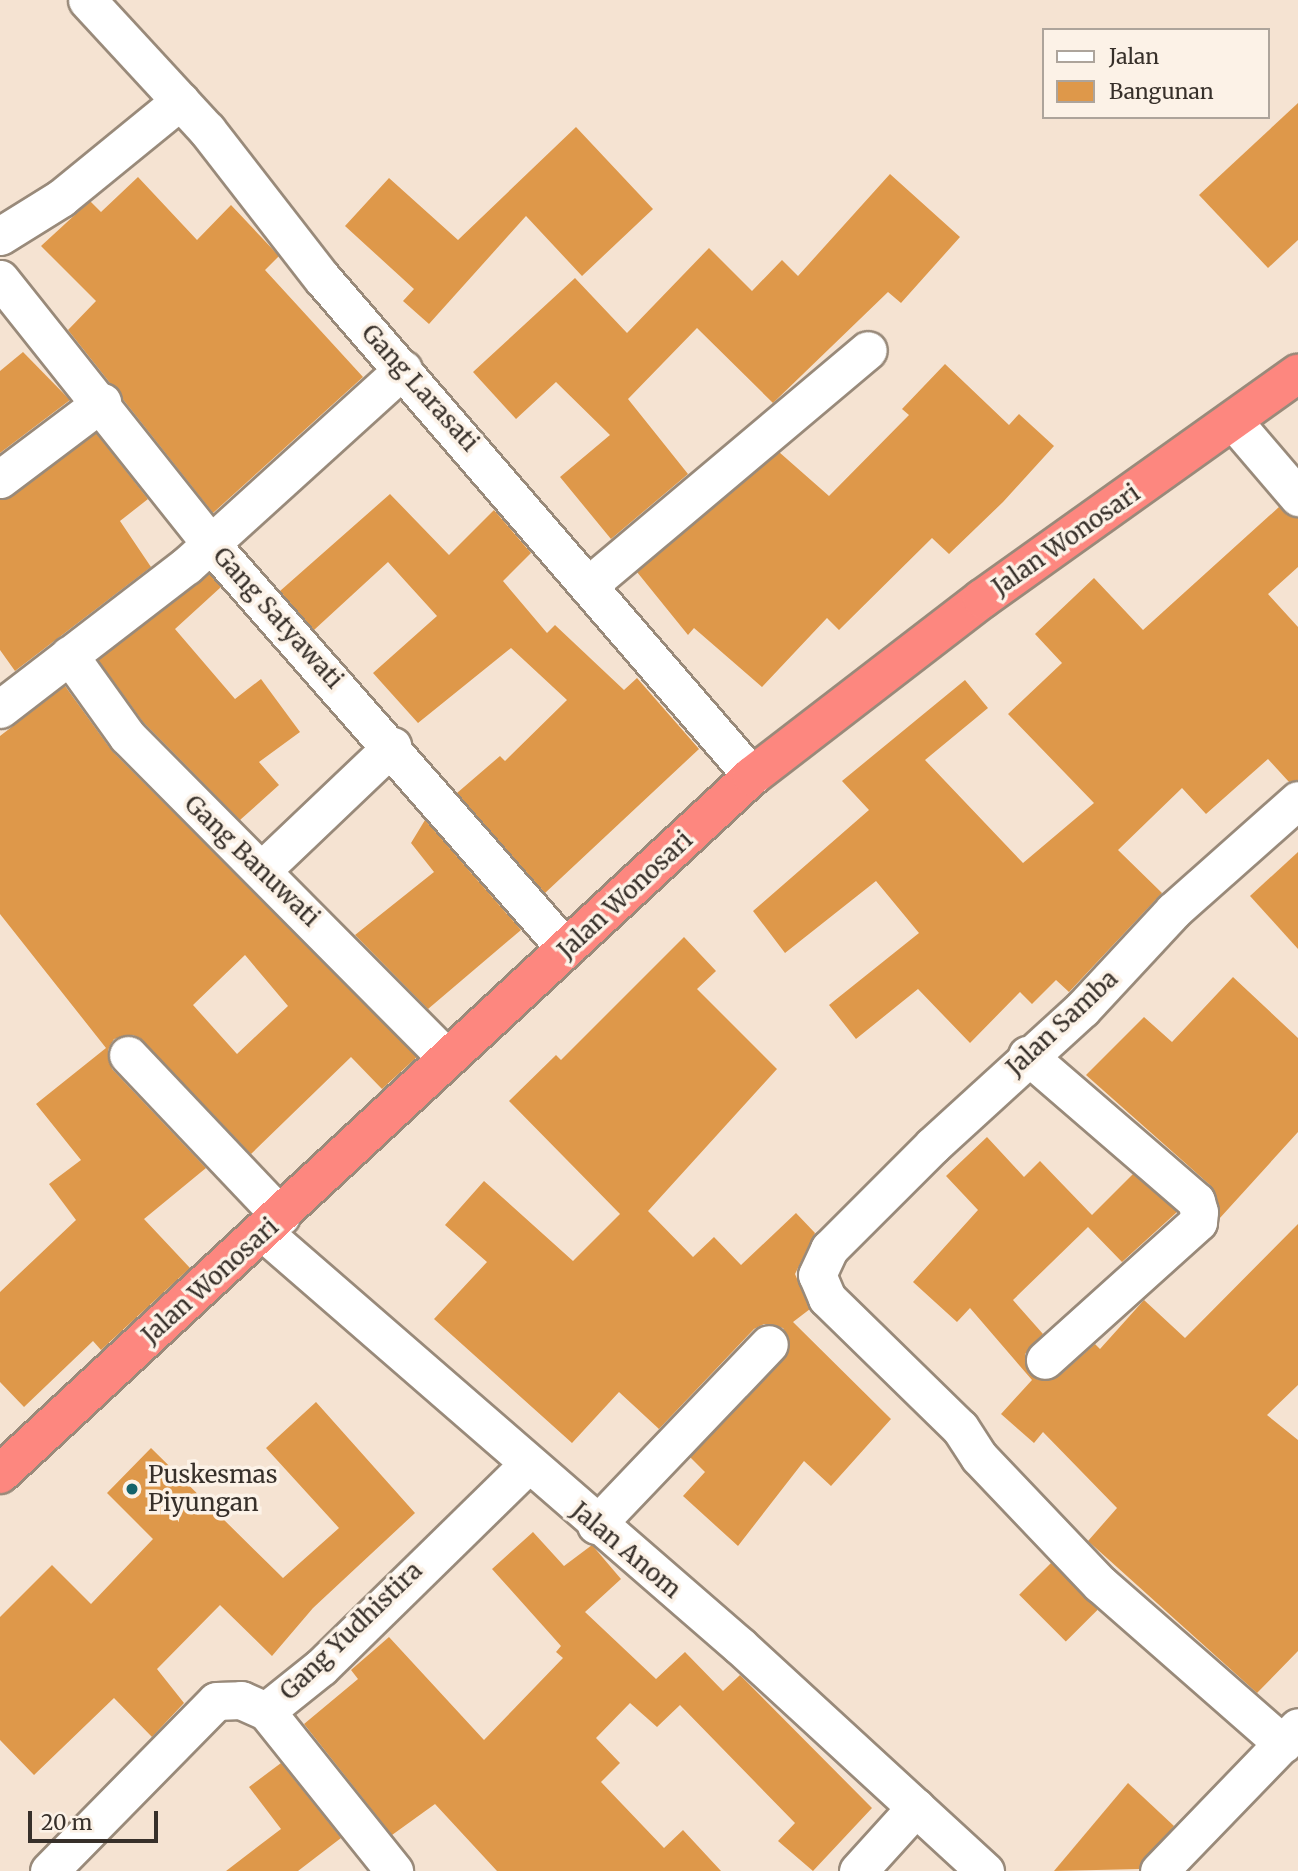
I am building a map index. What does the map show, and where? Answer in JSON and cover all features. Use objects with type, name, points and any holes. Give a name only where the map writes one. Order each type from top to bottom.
[{"type":"highway","name":"Jalan Wonosari","points":[[3,1465],[272,1224],[752,776],[982,599],[1298,374]]},
{"type":"street","name":"Gang Larasati","points":[[88,0],[180,101],[403,369],[752,776]]},
{"type":"street","points":[[0,236],[61,198],[180,101]]},
{"type":"street","name":"Gang Satyawati","points":[[0,279],[102,402],[209,542],[392,746],[566,949]]},
{"type":"street","points":[[590,584],[868,351]]},
{"type":"street","points":[[0,709],[209,542],[403,369]]},
{"type":"street","points":[[0,479],[102,402]]},
{"type":"street","points":[[1234,422],[1298,497]]},
{"type":"street","name":"Gang Banuwati","points":[[69,655],[127,736],[447,1058]]},
{"type":"street","points":[[262,870],[392,746]]},
{"type":"street","name":"Jalan Samba","points":[[1290,1735],[1100,1584],[979,1457],[960,1428],[827,1298],[817,1275],[830,1249],[1027,1055],[1082,1010],[1173,911],[1293,817]]},
{"type":"street","name":"Jalan Anom","points":[[128,1055],[272,1224],[527,1465],[916,1807],[985,1871]]},
{"type":"street","points":[[1027,1055],[1196,1201],[1199,1212],[1198,1222],[1045,1360]]},
{"type":"street","points":[[596,1525],[769,1344]]},
{"type":"street","name":"Gang Yudhistira","points":[[49,1871],[216,1701],[241,1700],[266,1711],[321,1667],[527,1465]]},
{"type":"street","points":[[266,1711],[394,1871]]},
{"type":"street","points":[[1159,1871],[1290,1735]]},
{"type":"street","points":[[858,1871],[916,1807]]},
{"type":"building","points":[[1298,103],[1298,240],[1268,268],[1199,195]]},
{"type":"building","points":[[576,127],[653,209],[582,276],[526,216],[429,324],[403,301],[414,289],[345,226],[389,178],[458,240]]},
{"type":"building","points":[[890,174],[960,237],[901,303],[888,292],[773,403],[697,328],[628,399],[688,474],[611,539],[560,477],[610,435],[556,382],[516,419],[473,372],[575,278],[627,333],[709,248],[752,291],[782,260],[798,276]]},
{"type":"building","points":[[138,177],[197,240],[231,205],[279,256],[265,270],[363,377],[213,513],[68,330],[96,301],[41,246],[90,201],[101,212]]},
{"type":"building","points":[[23,352],[70,400],[0,453],[0,371]]},
{"type":"building","points":[[945,364],[1009,425],[1019,414],[1054,446],[1003,502],[949,554],[932,538],[839,630],[827,618],[762,687],[694,628],[688,635],[637,572],[779,452],[829,496],[909,415],[902,409]]},
{"type":"building","points":[[96,433],[148,499],[120,521],[151,567],[15,671],[0,650],[0,500]]},
{"type":"building","points":[[390,494],[449,555],[494,510],[531,553],[503,581],[547,633],[555,625],[624,690],[637,678],[699,749],[545,893],[457,793],[500,756],[505,761],[567,700],[511,648],[418,723],[373,673],[437,616],[388,562],[314,630],[280,591]]},
{"type":"building","points":[[1279,507],[1298,517],[1298,567],[1268,594],[1298,627],[1298,780],[1289,782],[1268,759],[1206,814],[1182,788],[1118,850],[1162,893],[1069,992],[1056,980],[1032,1004],[1020,992],[970,1043],[918,989],[856,1039],[829,1005],[919,933],[876,881],[785,953],[753,911],[869,810],[842,781],[965,680],[988,708],[925,760],[1023,863],[1094,803],[1008,714],[1062,663],[1035,634],[1094,578],[1143,630]]},
{"type":"building","points":[[209,574],[221,587],[175,629],[235,699],[261,679],[300,732],[259,762],[279,785],[240,820],[143,722],[98,660]]},
{"type":"building","points":[[65,686],[112,751],[417,1057],[382,1089],[351,1057],[251,1154],[143,1041],[133,1035],[114,1039],[108,1050],[112,1069],[206,1168],[144,1219],[190,1268],[101,1350],[93,1341],[24,1407],[0,1382],[0,1292],[76,1220],[49,1184],[81,1160],[36,1104],[106,1048],[0,914],[0,736]],"holes":[[[245,955],[288,1006],[237,1054],[193,1005]]]},
{"type":"building","points":[[425,820],[521,930],[428,1009],[355,935],[434,872],[411,843]]},
{"type":"building","points":[[1298,852],[1298,949],[1250,896]]},
{"type":"building","points":[[684,937],[716,971],[697,989],[777,1069],[648,1211],[693,1257],[714,1237],[741,1265],[796,1213],[815,1233],[795,1274],[810,1309],[793,1322],[891,1419],[831,1486],[804,1461],[738,1546],[683,1496],[705,1472],[690,1457],[785,1358],[789,1339],[783,1328],[764,1324],[754,1329],[659,1429],[619,1392],[572,1443],[434,1319],[487,1262],[445,1225],[484,1181],[573,1261],[620,1214],[509,1101],[556,1055],[561,1060]]},
{"type":"building","points":[[1233,977],[1298,1038],[1298,1132],[1219,1219],[1210,1185],[1086,1075],[1144,1017],[1172,1042]]},
{"type":"building","points":[[987,1137],[1024,1177],[1040,1161],[1092,1215],[1133,1174],[1177,1212],[1122,1262],[1088,1227],[1013,1300],[1043,1334],[1025,1354],[1029,1374],[1039,1380],[1059,1376],[1095,1344],[1100,1349],[1144,1300],[1185,1338],[1298,1224],[1298,1385],[1267,1415],[1298,1440],[1298,1651],[1257,1693],[1088,1541],[1117,1508],[1043,1432],[1034,1443],[1001,1414],[1032,1380],[970,1308],[957,1322],[913,1282],[978,1210],[946,1176]]},
{"type":"building","points":[[316,1402],[415,1513],[313,1608],[272,1656],[220,1605],[157,1669],[184,1703],[152,1737],[114,1698],[34,1775],[0,1740],[0,1617],[52,1565],[91,1604],[153,1539],[107,1493],[151,1448],[283,1578],[339,1528],[266,1448]]},
{"type":"building","points":[[533,1532],[564,1566],[592,1545],[621,1579],[585,1612],[656,1679],[685,1652],[723,1691],[740,1675],[872,1808],[813,1871],[778,1841],[795,1823],[680,1705],[657,1727],[630,1703],[596,1738],[620,1763],[601,1782],[664,1848],[683,1830],[721,1871],[497,1871],[435,1804],[392,1835],[304,1724],[358,1679],[351,1670],[389,1637],[484,1740],[563,1658],[556,1652],[561,1646],[492,1569]]},
{"type":"building","points":[[1051,1563],[1098,1610],[1066,1641],[1019,1595]]},
{"type":"building","points":[[281,1763],[341,1838],[298,1871],[226,1871],[281,1829],[249,1787]]},
{"type":"building","points":[[1128,1783],[1174,1826],[1139,1869],[1054,1871]]},
{"type":"place","name":"Puskesmas Piyungan","points":[[132,1489]]}]
